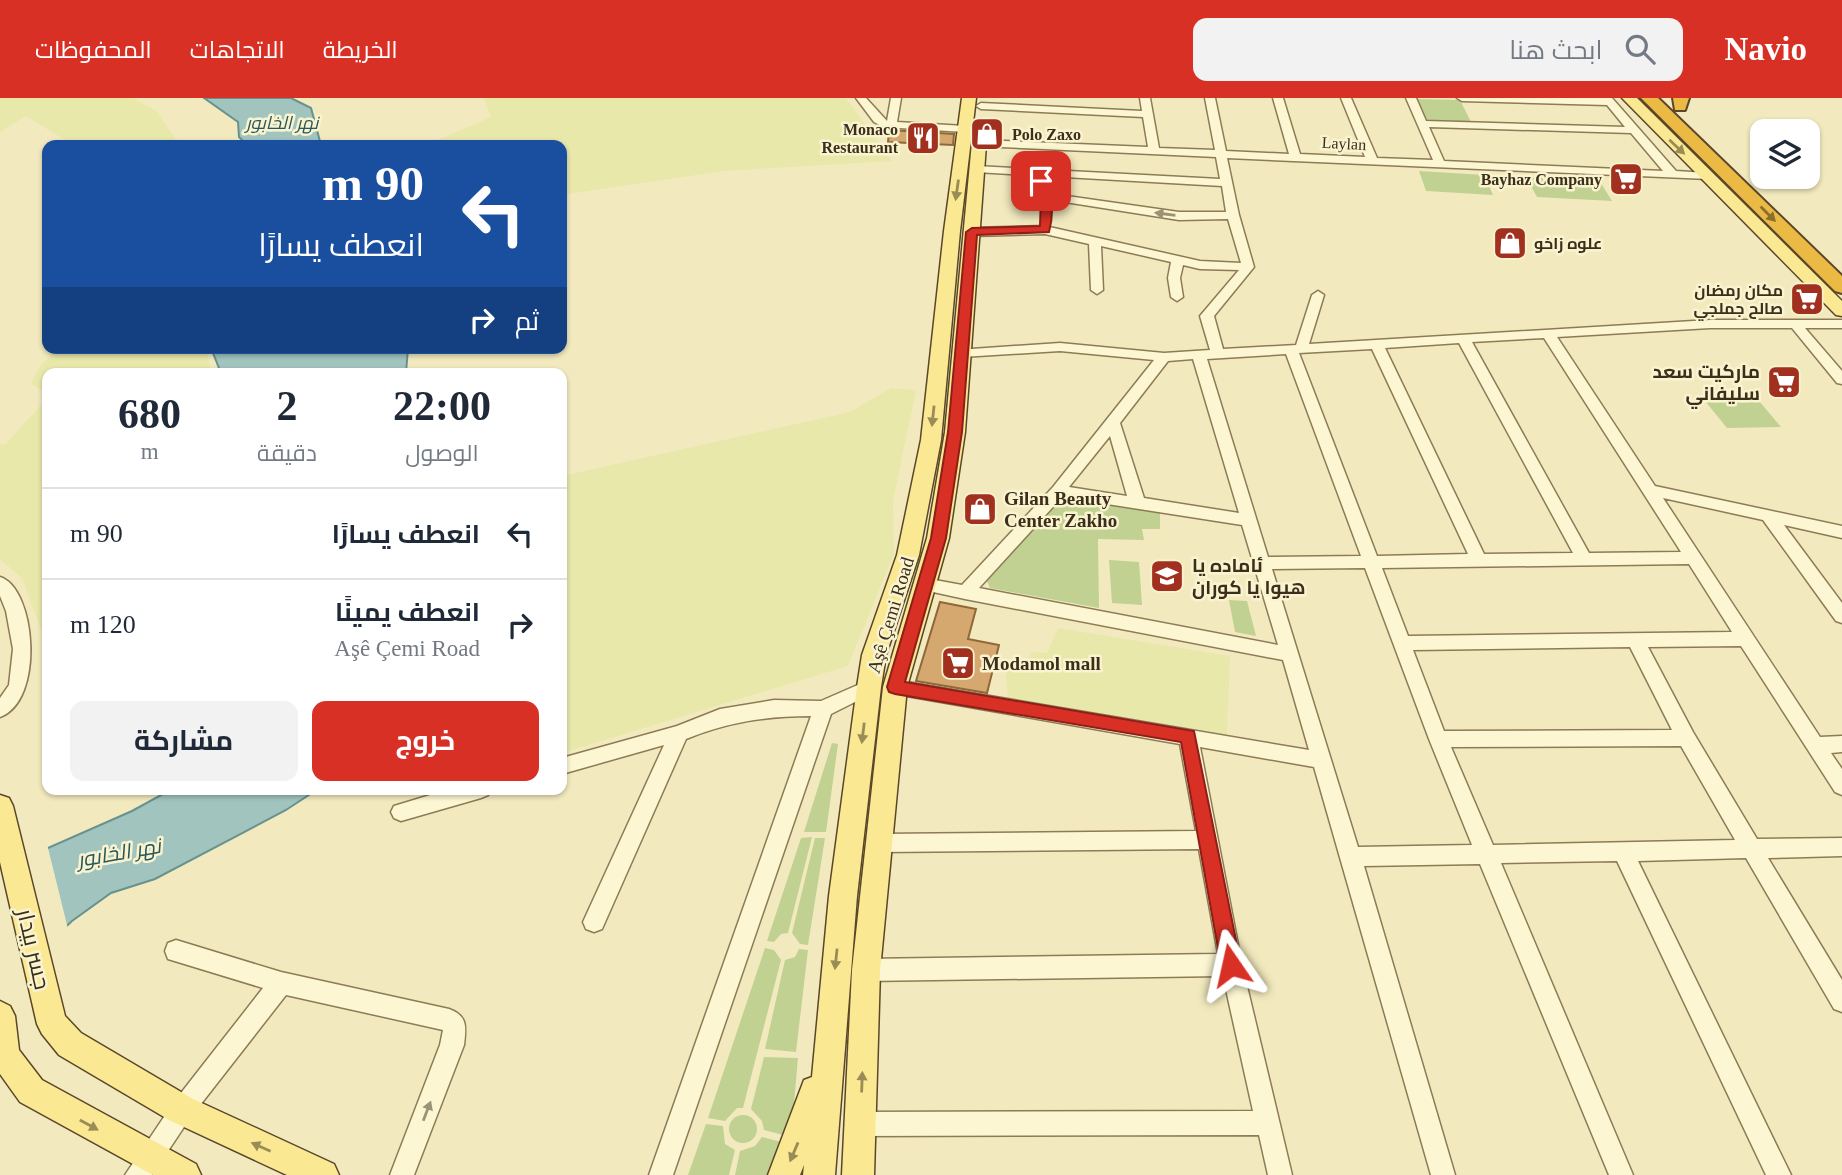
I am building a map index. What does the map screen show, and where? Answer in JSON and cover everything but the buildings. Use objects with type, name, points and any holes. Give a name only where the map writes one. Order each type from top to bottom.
[{"type":"highway","points":[[1649,98],[1842,287]]},
{"type":"highway","points":[[1677,101],[1842,265]]},
{"type":"main road","points":[[1629,98],[1842,311]]},
{"type":"main road","name":"Aşê Çemi Road","points":[[819,1175],[842,897],[869,687],[874,655],[908,555],[931,440],[952,232],[978,101]]},
{"type":"main road","name":"Aşê Çemi Road","points":[[858,1175],[866,970],[895,687],[938,538],[955,432],[976,169],[972,136]]},
{"type":"main road","name":"جسر بيدار","points":[[0,806],[51,1024],[70,1044],[182,1111]]},
{"type":"main road","points":[[0,1016],[5,1056],[30,1091],[143,1166],[186,1175]]},
{"type":"main road","points":[[784,1175],[811,1107],[829,1040]]},
{"type":"main road","points":[[182,1111],[323,1175]]},
{"type":"street","points":[[861,98],[878,120],[891,126],[896,98]]},
{"type":"street","points":[[1145,98],[1154,152]]},
{"type":"street","points":[[1210,98],[1233,215],[1248,267]]},
{"type":"street","points":[[1279,98],[1295,157]]},
{"type":"street","points":[[1346,98],[1372,160]]},
{"type":"street","points":[[1411,98],[1440,164]]},
{"type":"street","points":[[1423,124],[1468,109],[1608,100],[1672,174]]},
{"type":"street","points":[[978,101],[1147,114]]},
{"type":"street","points":[[1468,109],[1634,130]]},
{"type":"street","name":"Laylan","points":[[891,126],[1154,152],[1708,176]]},
{"type":"street","points":[[976,169],[1227,183]]},
{"type":"street","points":[[1038,173],[1046,195],[1046,220]]},
{"type":"street","points":[[1046,195],[1179,216],[1233,215]]},
{"type":"street","points":[[972,232],[1046,220],[1095,241],[1200,265],[1248,267]]},
{"type":"street","points":[[1095,241],[1097,290]]},
{"type":"street","points":[[1177,297],[1174,278],[1178,260]]},
{"type":"street","points":[[1248,267],[1207,316],[1209,354],[1250,520],[1443,1175]]},
{"type":"street","points":[[1318,295],[1296,350],[1369,561],[1438,739],[1621,1175]]},
{"type":"street","points":[[962,353],[1060,347],[1164,358],[1710,324],[1842,324]]},
{"type":"street","points":[[1796,324],[1807,341],[1842,380]]},
{"type":"street","points":[[1547,333],[1691,558],[1842,786]]},
{"type":"street","points":[[1465,340],[1584,559]]},
{"type":"street","points":[[1377,345],[1479,560]]},
{"type":"street","points":[[965,593],[1058,491],[1164,358]]},
{"type":"street","points":[[1113,423],[1137,502]]},
{"type":"street","points":[[1058,491],[1250,520]]},
{"type":"street","points":[[1649,491],[1842,532]]},
{"type":"street","points":[[1769,517],[1842,615]]},
{"type":"street","points":[[1263,563],[1691,558]]},
{"type":"street","points":[[0,583],[21,626],[21,685],[10,704],[0,709]]},
{"type":"street","points":[[925,584],[1291,655]]},
{"type":"street","points":[[1401,643],[1745,639]]},
{"type":"street","points":[[1636,642],[1686,738],[1842,1001]]},
{"type":"street","points":[[567,765],[679,733],[720,717],[751,711],[823,709],[869,687]]},
{"type":"street","points":[[895,687],[1322,760]]},
{"type":"street","points":[[661,1175],[823,709]]},
{"type":"street","points":[[594,922],[679,733]]},
{"type":"street","points":[[1188,736],[1231,965],[1280,1175]]},
{"type":"street","points":[[1438,739],[1686,738]]},
{"type":"street","points":[[1815,745],[1842,744]]},
{"type":"street","points":[[401,812],[460,795]]},
{"type":"street","points":[[880,844],[1207,840]]},
{"type":"street","points":[[1351,857],[1842,847]]},
{"type":"street","points":[[1623,851],[1779,1175]]},
{"type":"street","points":[[176,951],[281,983],[449,1020],[455,1025],[452,1045],[402,1175]]},
{"type":"street","points":[[866,970],[1231,965]]},
{"type":"street","points":[[143,1166],[281,983]]},
{"type":"street","points":[[860,1124],[1268,1123]]},
{"type":"shaded area","points":[[0,98],[133,98],[156,111],[176,140],[65,140],[26,116],[0,132]]},
{"type":"shaded area","points":[[484,98],[846,98],[892,161],[724,171],[567,194],[567,140],[438,140],[491,117]]},
{"type":"shaded area","points":[[52,354],[208,354],[210,368],[42,368],[42,391],[31,384],[39,367]]},
{"type":"shaded area","points":[[891,388],[916,390],[893,501],[894,554],[848,666],[567,751],[567,475],[850,412]]},
{"type":"shaded area","points":[[42,404],[42,633],[22,578],[0,559],[0,444],[6,444]]},
{"type":"shaded area","points":[[1058,628],[1230,656],[1227,735],[1008,699],[1005,668],[1025,667],[1032,652],[1047,653]]},
{"type":"green space","points":[[1416,99],[1460,100],[1472,124],[1426,122]]},
{"type":"green space","points":[[1419,171],[1484,175],[1493,195],[1426,191]]},
{"type":"green space","points":[[1526,177],[1599,180],[1612,201],[1537,197]]},
{"type":"green space","points":[[1754,395],[1781,427],[1727,428],[1701,396]]},
{"type":"green space","points":[[1058,498],[1160,511],[1160,529],[1142,529],[1144,540],[1098,539],[1099,608],[990,588],[987,581]]},
{"type":"green space","points":[[1109,560],[1139,562],[1142,605],[1112,603]]},
{"type":"green space","points":[[1229,600],[1247,601],[1256,636],[1235,632]]},
{"type":"green space","points":[[832,743],[838,744],[826,832],[804,832]]},
{"type":"green space","points":[[812,837],[788,933],[781,934],[774,942],[767,941],[801,838]]},
{"type":"green space","points":[[815,838],[825,838],[808,945],[800,944],[792,933]]},
{"type":"green space","points":[[765,948],[774,950],[781,960],[743,1108],[737,1108],[725,1121],[708,1118]]},
{"type":"green space","points":[[799,949],[808,950],[796,1052],[765,1049],[785,960],[795,957]]},
{"type":"green space","points":[[764,1057],[798,1058],[791,1137],[764,1130],[762,1121],[751,1109]]},
{"type":"green space","points":[[743,1115],[753,1119],[757,1129],[753,1139],[743,1143],[733,1139],[729,1129],[733,1119]]},
{"type":"green space","points":[[706,1124],[723,1126],[725,1144],[735,1150],[729,1175],[688,1175]]},
{"type":"green space","points":[[762,1137],[789,1144],[777,1175],[735,1175],[740,1151],[755,1146]]},
{"type":"water","name":"نهر الخابور","points":[[204,98],[291,98],[311,108],[320,140],[242,140],[239,137],[238,122]]},
{"type":"water","points":[[213,354],[408,354],[406,368],[219,368]]},
{"type":"water","name":"نهر الخابور","points":[[161,795],[309,795],[286,810],[155,879],[111,893],[72,921],[20,970],[0,869],[132,811]]},
{"type":"pier","points":[[47,844],[68,929],[22,972],[0,988],[0,866]]},
{"type":"place","name":"Polo Zaxo","points":[[987,134]]},
{"type":"place","name":"Monaco Restaurant","points":[[923,138]]},
{"type":"place","name":"Bayhaz Company","points":[[1626,179]]},
{"type":"place","name":"علوه زاخو","points":[[1510,243]]},
{"type":"place","name":"مكان رمضان صالح جملجي","points":[[1807,299]]},
{"type":"place","name":"ماركيت سعد سليفاني","points":[[1784,382]]},
{"type":"place","name":"Gilan Beauty Center Zakho","points":[[980,509]]},
{"type":"place","name":"ئاماده یا هیوا یا کوران","points":[[1167,576]]},
{"type":"place","name":"Modamol mall","points":[[958,663]]},
{"type":"route","points":[[1041,181],[1046,195],[1045,230],[972,232],[955,432],[938,538],[895,687],[1188,736],[1231,965]]}]
